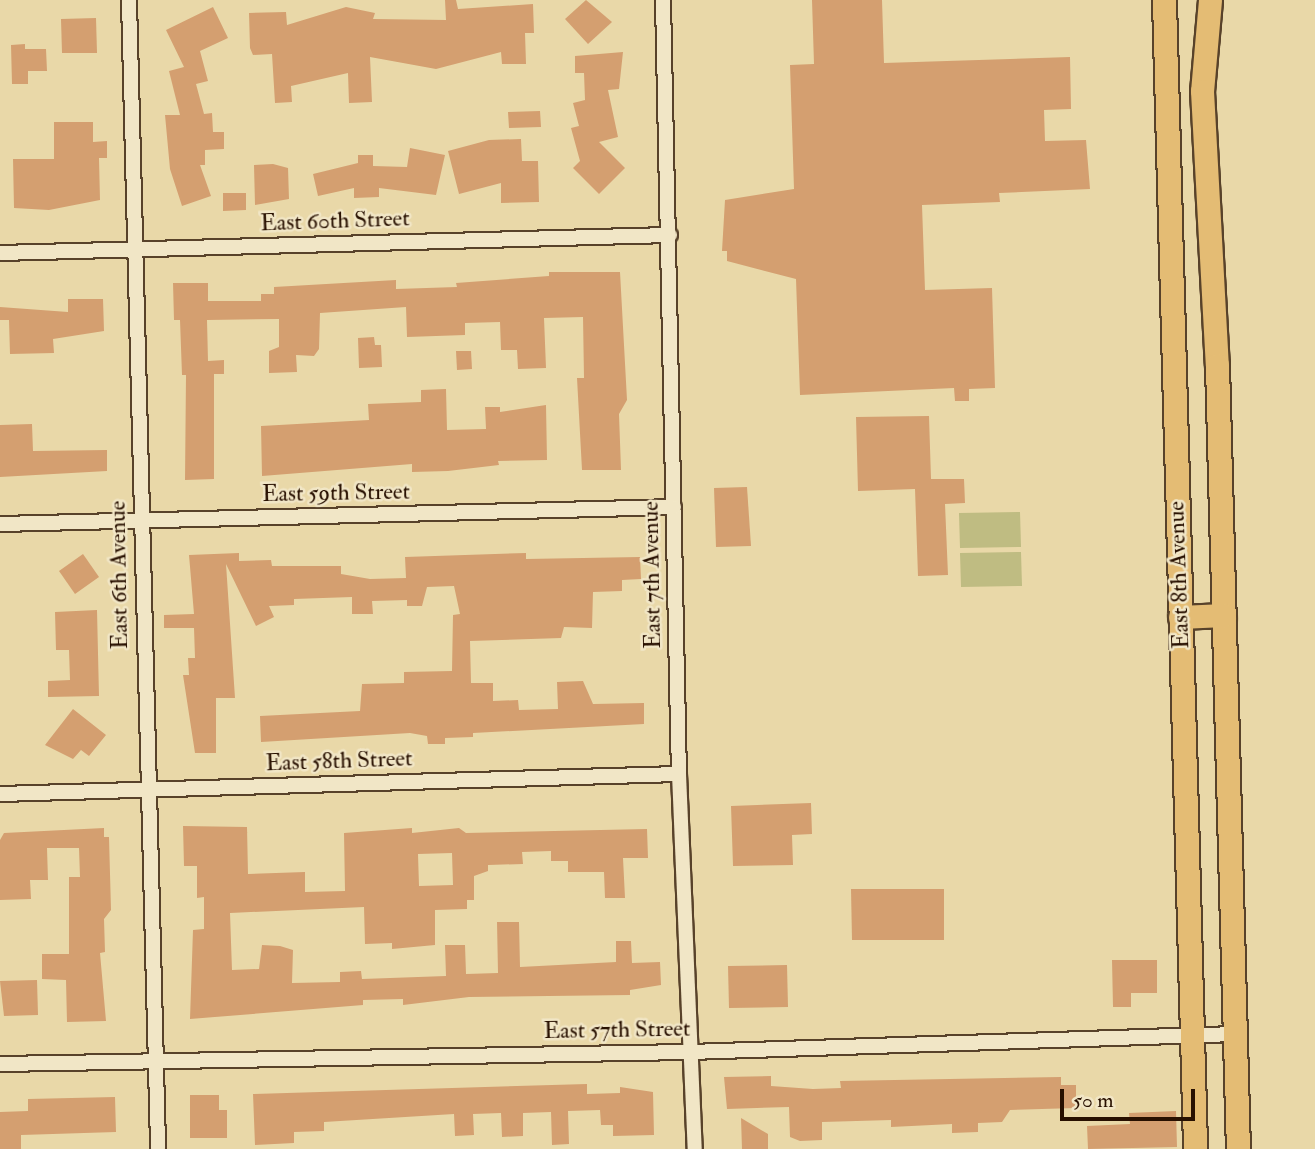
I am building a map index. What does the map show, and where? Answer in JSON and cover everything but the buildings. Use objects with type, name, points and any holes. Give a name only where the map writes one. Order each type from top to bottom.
[{"type":"main road","name":"East 8th Avenue","points":[[1164,0],[1195,1149]]},
{"type":"main road","name":"East 8th Avenue","points":[[1210,0],[1202,91],[1224,615],[1238,1149]]},
{"type":"main road","points":[[1170,211],[1208,212]]},
{"type":"main road","points":[[1180,617],[1224,615]]},
{"type":"street","name":"East 6th Avenue","points":[[129,0],[140,520],[158,1149]]},
{"type":"street","name":"East 7th Avenue","points":[[663,0],[670,235],[679,774],[695,1149]]},
{"type":"street","name":"East 60th Street","points":[[0,253],[670,235]]},
{"type":"street","name":"East 59th Street","points":[[0,524],[674,507]]},
{"type":"street","name":"East 58th Street","points":[[0,794],[679,774]]},
{"type":"street","name":"East 57th Street","points":[[0,1064],[156,1059],[690,1052],[1235,1034]]},
{"type":"shaded area","points":[[1020,512],[1021,547],[960,548],[959,513]]},
{"type":"shaded area","points":[[1021,552],[1022,586],[961,587],[960,553]]}]
